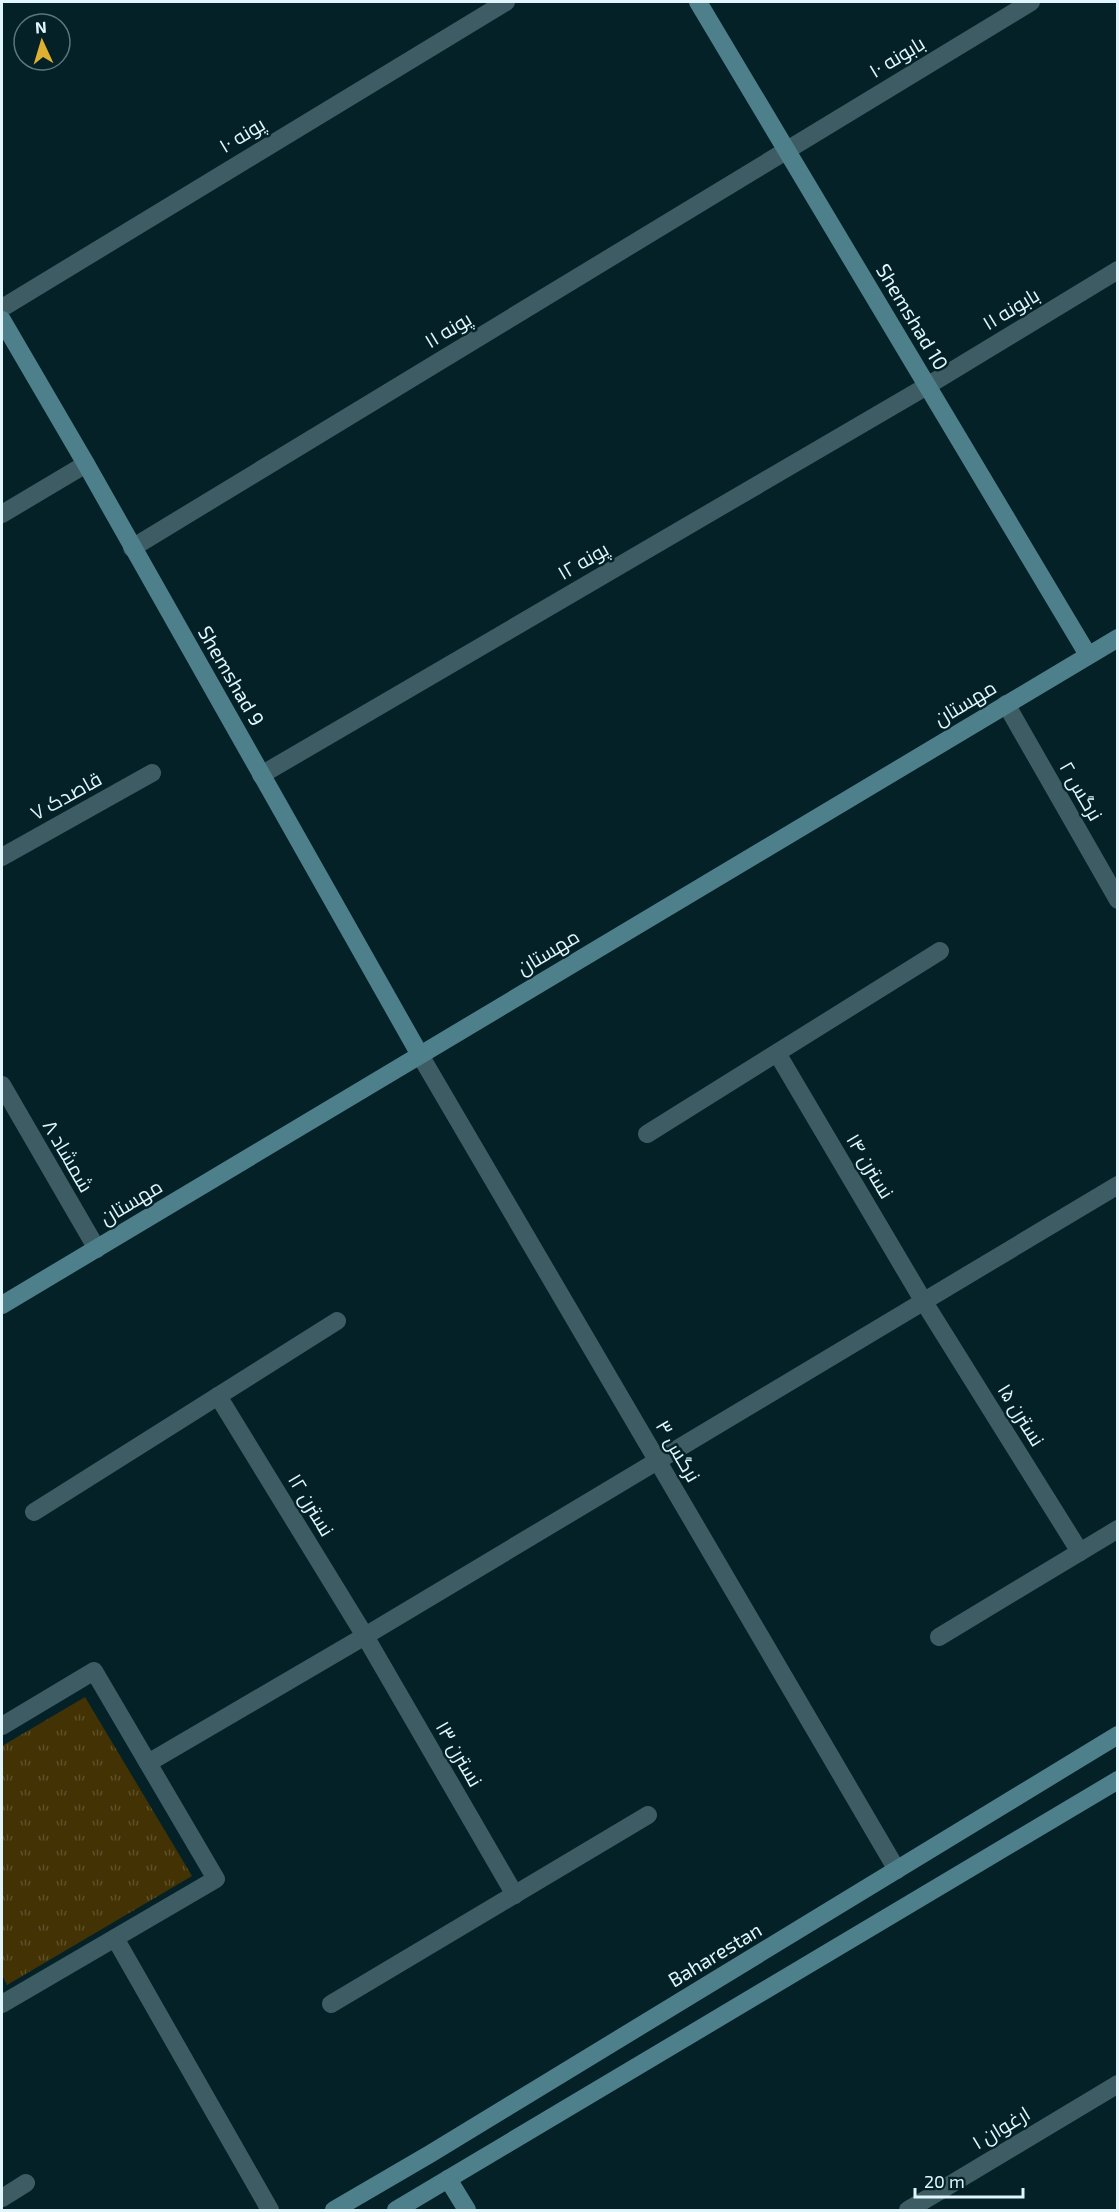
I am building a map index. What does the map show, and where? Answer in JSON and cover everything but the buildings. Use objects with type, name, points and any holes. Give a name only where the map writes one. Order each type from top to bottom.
[{"type":"street","name":"پونه ۱۰","points":[[2,308],[506,2]]},
{"type":"street","name":"Shemshad 10","points":[[698,2],[1088,655]]},
{"type":"street","name":"بابونه ۱۰","points":[[786,150],[1031,2]]},
{"type":"street","name":"پونه ۱۱","points":[[132,548],[786,150]]},
{"type":"street","name":"بابونه ۱۱","points":[[927,386],[1118,270]]},
{"type":"street","name":"Shemshad 9","points":[[2,320],[86,464],[420,1055]]},
{"type":"street","name":"پونه ۱۲","points":[[261,775],[927,386]]},
{"type":"street","points":[[2,514],[86,464]]},
{"type":"street","name":"مهستان","points":[[2,1305],[1118,638]]},
{"type":"street","name":"نرگس ۲","points":[[1006,704],[1118,900]]},
{"type":"street","name":"قاصدک ۷","points":[[2,857],[152,773]]},
{"type":"street","points":[[647,1134],[940,951]]},
{"type":"street","name":"نسترن ۱۴","points":[[777,1053],[924,1302]]},
{"type":"street","name":"نرگس ۳","points":[[420,1055],[897,1870]]},
{"type":"street","name":"شمشاد ۸","points":[[2,1085],[97,1249]]},
{"type":"street","points":[[148,1763],[365,1636],[1118,1185]]},
{"type":"street","name":"نسترن ۱۵","points":[[924,1302],[1080,1552]]},
{"type":"street","points":[[34,1512],[337,1321]]},
{"type":"street","name":"نسترن ۱۲","points":[[218,1396],[365,1636]]},
{"type":"street","points":[[939,1637],[1118,1529]]},
{"type":"street","name":"نسترن ۱۳","points":[[365,1636],[515,1895]]},
{"type":"street","points":[[2,1726],[94,1671],[216,1879],[2,2004]]},
{"type":"street","name":"Baharestan","points":[[334,2211],[1118,1735]]},
{"type":"street","points":[[396,2211],[1118,1780]]},
{"type":"street","points":[[331,2004],[648,1815]]},
{"type":"street","points":[[115,1938],[270,2211]]},
{"type":"street","name":"ارغوان ۱","points":[[908,2211],[1118,2084]]},
{"type":"street","points":[[448,2179],[467,2211]]},
{"type":"street","points":[[2,2198],[26,2183]]},
{"type":"green space","points":[[85,1697],[192,1876],[7,1985],[2,1975],[2,1746]]}]
